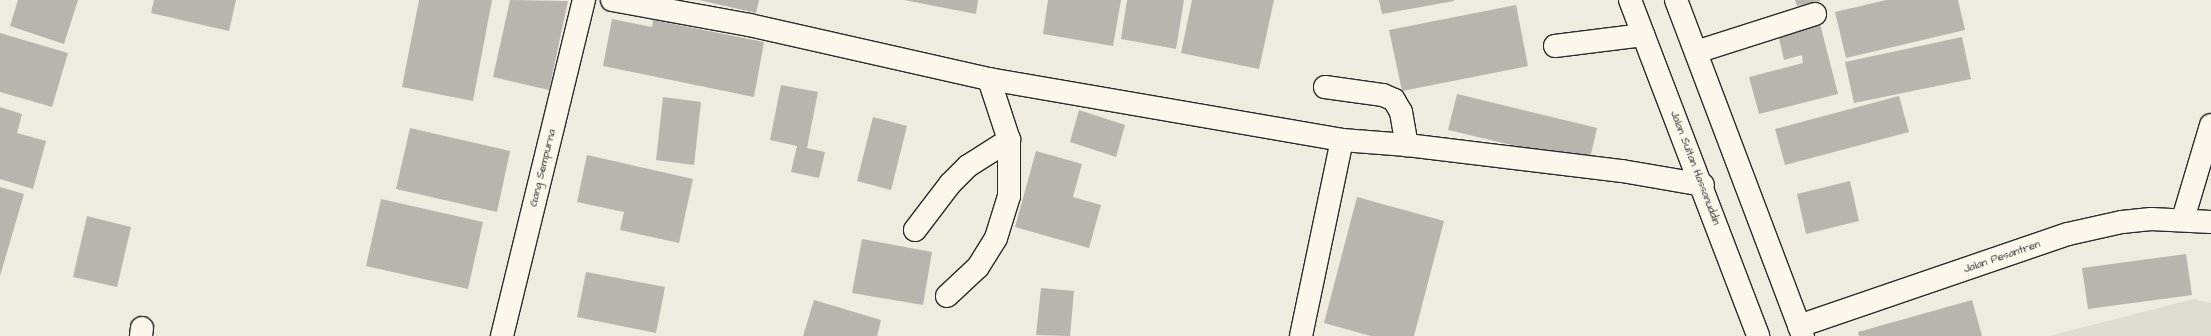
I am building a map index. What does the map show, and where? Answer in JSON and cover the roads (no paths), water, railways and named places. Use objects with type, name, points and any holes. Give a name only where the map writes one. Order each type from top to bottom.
[{"type":"street","name":"Gang Sempurna","points":[[502,336],[584,0]]},
{"type":"street","points":[[612,0],[749,25],[990,79],[1342,140],[1407,144],[1622,171],[1703,185]]},
{"type":"street","name":"Jalan Sultan Hassanuddin","points":[[1630,0],[1703,185],[1758,336]]},
{"type":"street","points":[[1676,0],[1801,331]]},
{"type":"street","points":[[1696,52],[1815,14]]},
{"type":"street","points":[[1555,46],[1643,35]]},
{"type":"street","points":[[948,296],[978,267],[996,238],[1009,196],[1009,140],[990,79]]},
{"type":"street","points":[[1325,87],[1382,95],[1394,100],[1401,112],[1407,144]]},
{"type":"street","points":[[2183,219],[2211,125]]},
{"type":"street","points":[[915,230],[950,184],[968,166],[1009,140]]},
{"type":"street","points":[[1301,336],[1342,140]]},
{"type":"street","name":"Jalan Pesantren","points":[[1801,331],[2068,234],[2122,222],[2183,219],[2211,222]]}]
